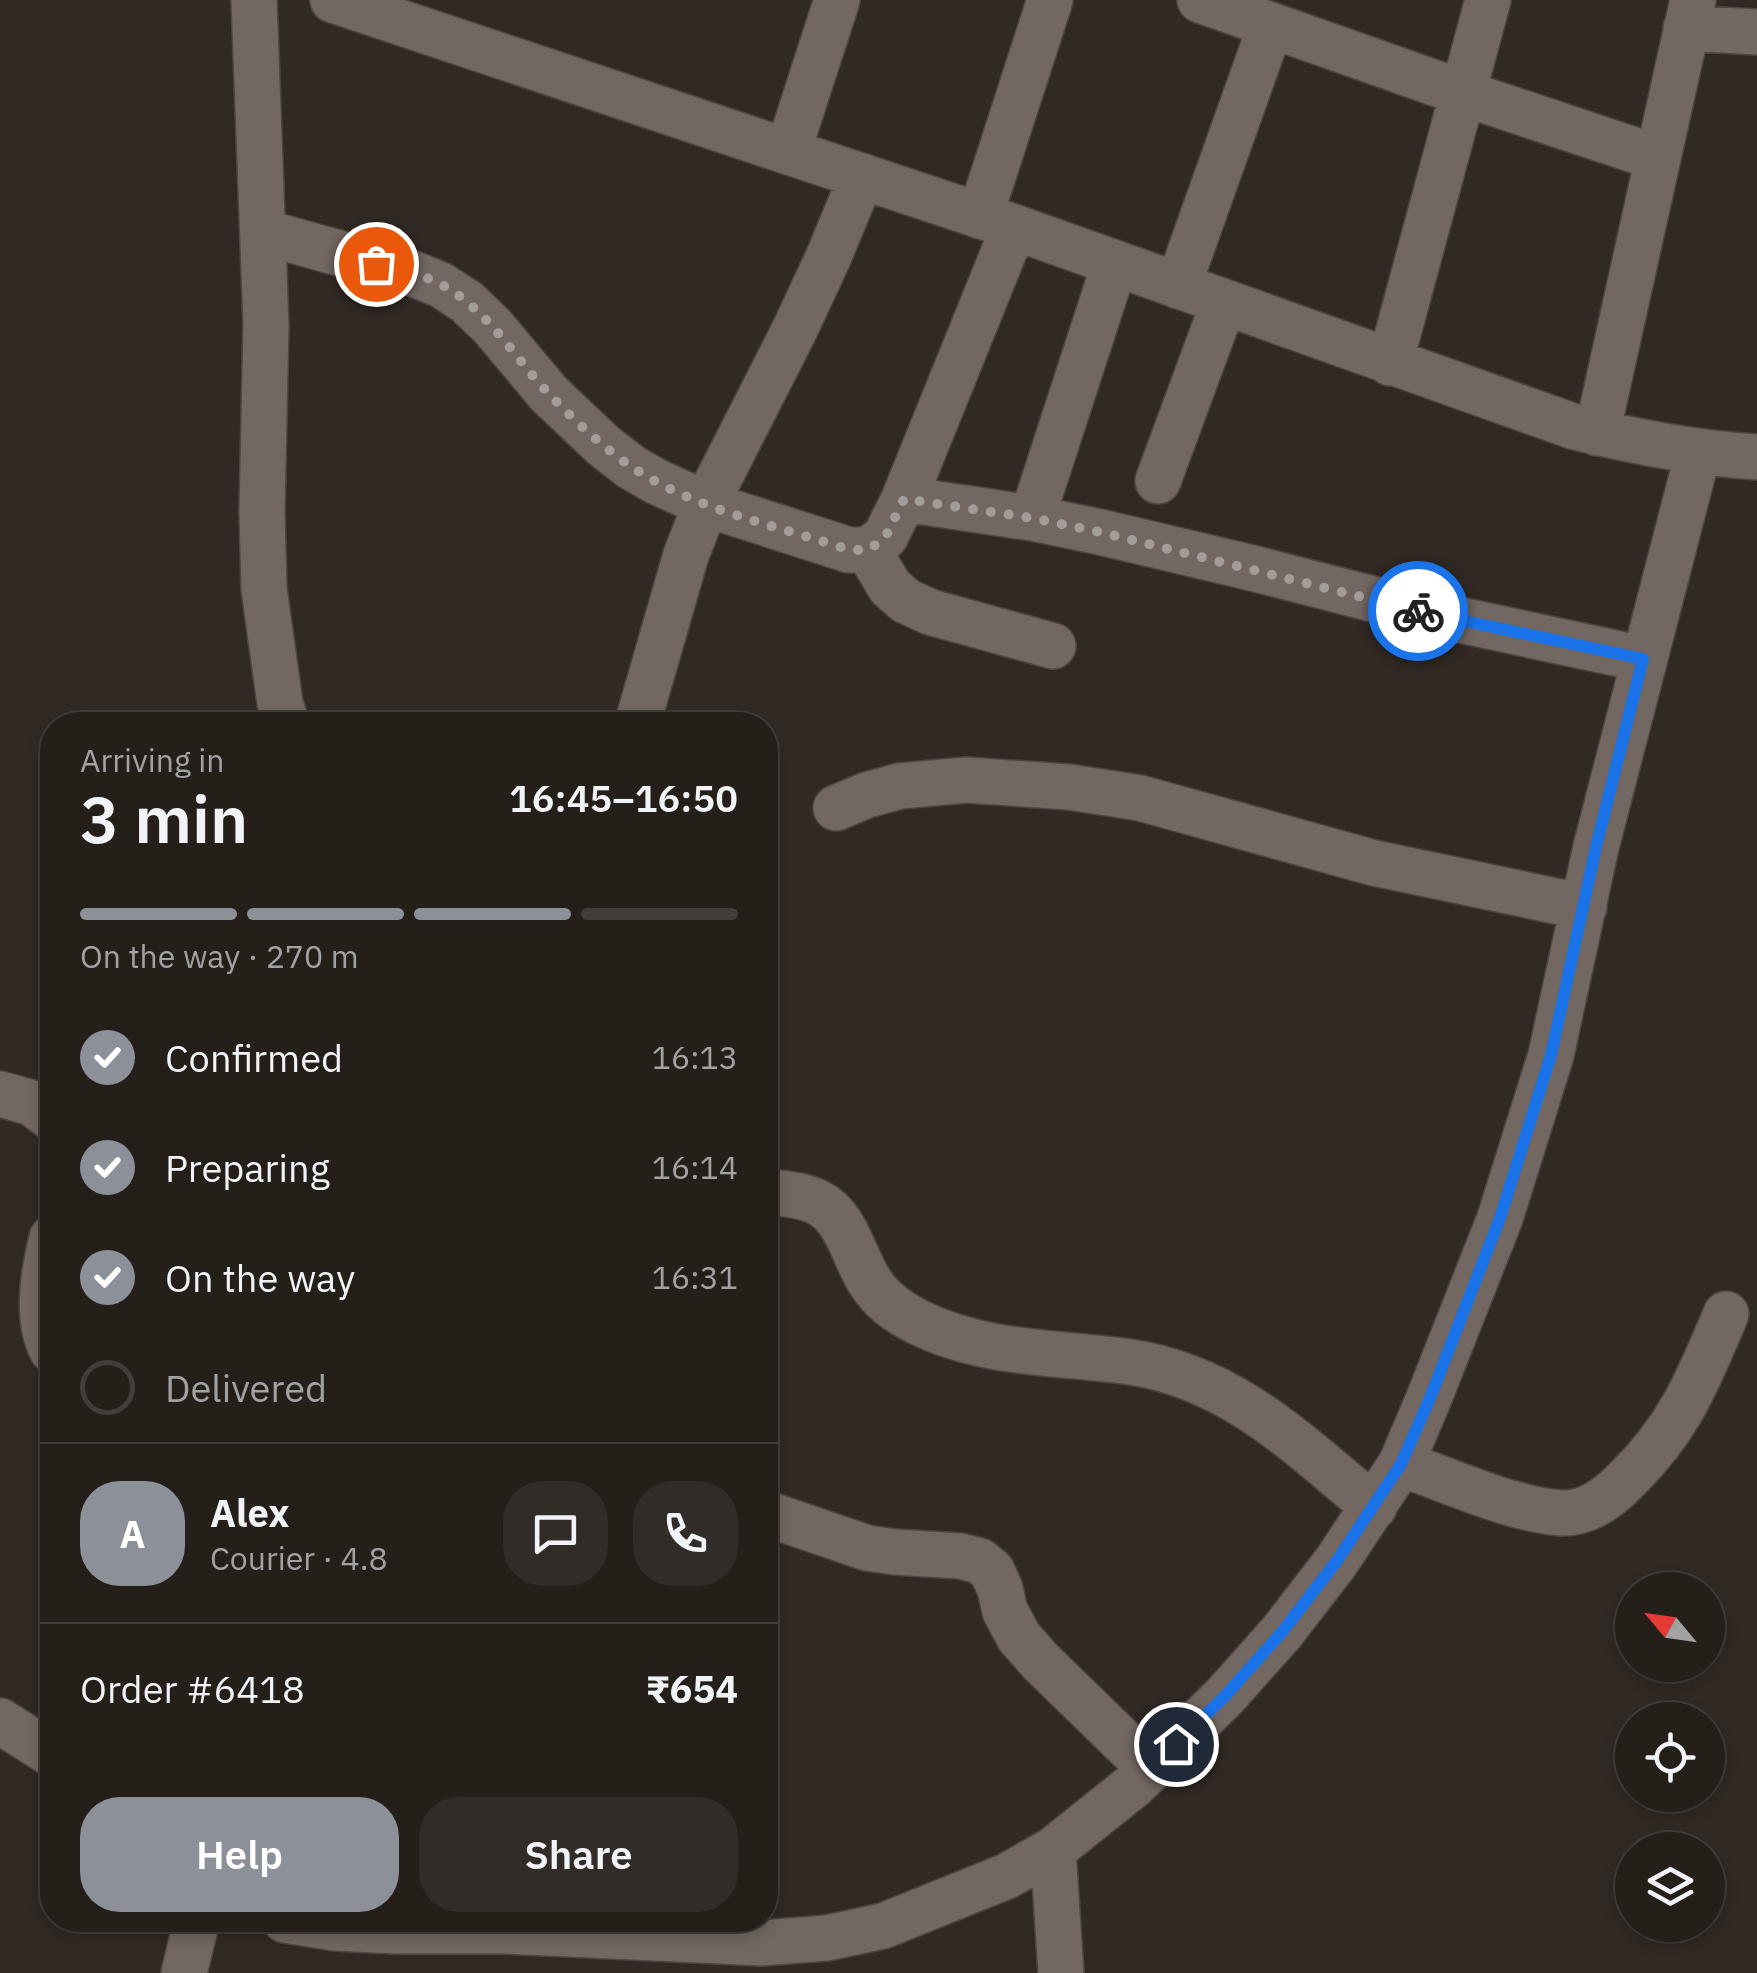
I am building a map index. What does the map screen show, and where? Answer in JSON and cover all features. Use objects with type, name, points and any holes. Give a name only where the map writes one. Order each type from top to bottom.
[{"type":"street","points":[[254,0],[266,325],[264,589],[283,712]]},
{"type":"street","points":[[333,0],[423,15],[788,151],[1517,408],[1597,433],[1698,453],[1757,457]]},
{"type":"street","points":[[788,151],[837,0]]},
{"type":"street","points":[[263,232],[441,285],[467,302],[492,326],[548,394],[604,446],[656,482],[706,504],[850,550],[868,550],[885,538],[904,499],[997,222],[1050,0]]},
{"type":"street","points":[[1200,0],[1463,94],[1658,158]]},
{"type":"street","points":[[1390,363],[1488,0]]},
{"type":"street","points":[[1597,433],[1689,14],[1757,32]]},
{"type":"street","points":[[1178,286],[1271,25]]},
{"type":"street","points":[[641,712],[686,554],[706,504],[804,312],[862,176]]},
{"type":"street","points":[[1032,518],[1115,264]]},
{"type":"street","points":[[1158,481],[1224,302]]},
{"type":"street","points":[[704,1932],[762,1943],[827,1938],[883,1926],[1006,1876],[1053,1850],[1151,1769],[1225,1696],[1282,1632],[1374,1507],[1401,1464],[1474,1289],[1524,1148],[1551,1055],[1596,847],[1698,453]]},
{"type":"street","points":[[904,499],[1032,518],[1427,613],[1643,659]]},
{"type":"street","points":[[868,550],[890,586],[906,600],[930,612],[1053,646]]},
{"type":"street","points":[[836,808],[900,786],[966,780],[1069,787],[1140,798],[1374,863],[1584,906]]},
{"type":"street","points":[[0,1094],[40,1109]]},
{"type":"street","points":[[778,1193],[801,1196],[829,1209],[840,1222],[870,1283],[895,1309],[919,1322],[990,1346],[1132,1362],[1211,1385],[1268,1419],[1374,1507]]},
{"type":"street","points":[[1401,1464],[1528,1506],[1566,1513],[1587,1510],[1616,1490],[1652,1454],[1678,1418],[1726,1314]]},
{"type":"street","points":[[778,1517],[868,1548],[980,1561],[992,1571],[1019,1637],[1151,1769]]},
{"type":"street","points":[[0,1721],[40,1746]]},
{"type":"street","points":[[1053,1850],[1062,1973]]},
{"type":"street","points":[[184,1973],[195,1932]]},
{"type":"way so far","points":[[376,264],[441,285],[467,302],[548,394],[604,446],[656,482],[706,504],[850,550],[868,550],[885,538],[904,499],[968,508],[1100,532],[1418,611]]},
{"type":"route","points":[[1176,1744],[1282,1632],[1336,1562],[1401,1464],[1430,1398],[1500,1218],[1551,1055],[1596,847],[1643,659],[1418,611]]}]
